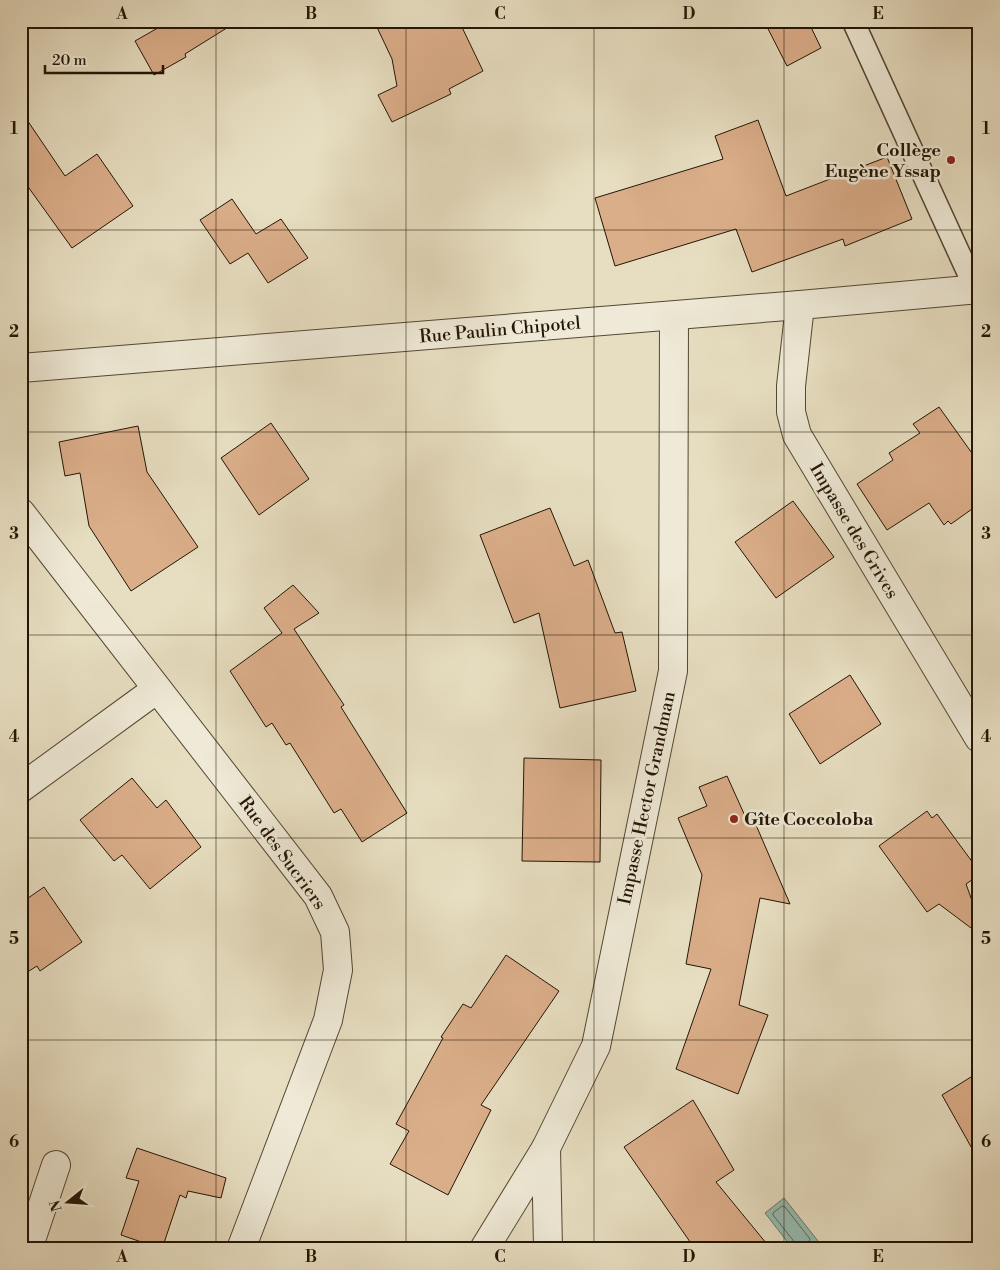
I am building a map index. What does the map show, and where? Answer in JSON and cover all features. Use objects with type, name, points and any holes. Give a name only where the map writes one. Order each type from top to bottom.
[{"type":"street","name":"Rue Paulin Chipotel","points":[[21,368],[674,316],[977,288]]},
{"type":"street","name":"Impasse des Grives","points":[[800,305],[791,412],[797,435],[979,738]]},
{"type":"street","name":"Impasse Hector Grandman","points":[[484,1249],[546,1148],[596,1046],[673,671],[674,316]]},
{"type":"street","name":"Rue des Sucriers","points":[[21,513],[318,896],[335,932],[338,970],[328,1020],[241,1249]]},
{"type":"street","points":[[21,788],[157,689]]},
{"type":"street","points":[[546,1148],[548,1249]]},
{"type":"street","points":[[28,1249],[56,1165]]},
{"type":"lane","points":[[853,21],[977,288]]},
{"type":"water","points":[[784,1198],[818,1241],[809,1249],[793,1249],[765,1213]]},
{"type":"building","points":[[170,21],[238,21],[185,54],[186,57],[154,75],[135,41]]},
{"type":"building","points":[[374,21],[459,21],[483,71],[449,89],[451,94],[392,122],[378,95],[397,86],[392,59]]},
{"type":"building","points":[[764,21],[808,21],[821,48],[787,66]]},
{"type":"building","points":[[21,111],[65,176],[97,154],[133,206],[72,248],[21,177]]},
{"type":"building","points":[[758,120],[786,196],[887,157],[912,219],[845,246],[843,239],[752,272],[736,229],[615,266],[595,198],[723,159],[715,136]]},
{"type":"building","points":[[232,199],[256,234],[281,219],[308,258],[268,283],[248,253],[230,264],[200,220]]},
{"type":"building","points":[[939,407],[979,463],[979,504],[951,524],[948,521],[944,525],[929,503],[887,530],[857,484],[893,460],[889,453],[920,433],[913,424]]},
{"type":"building","points":[[271,423],[309,479],[259,515],[221,458]]},
{"type":"building","points":[[138,426],[147,472],[198,547],[131,591],[89,526],[80,473],[65,476],[59,442]]},
{"type":"building","points":[[793,501],[834,557],[776,598],[735,542]]},
{"type":"building","points":[[550,508],[574,566],[588,560],[615,633],[622,632],[636,691],[560,708],[539,613],[514,623],[480,535]]},
{"type":"building","points":[[293,585],[319,613],[294,629],[344,705],[341,707],[407,813],[362,842],[341,809],[334,813],[290,743],[286,745],[272,723],[266,727],[230,671],[282,633],[264,608]]},
{"type":"building","points":[[850,675],[881,724],[820,764],[789,714]]},
{"type":"building","points":[[524,758],[601,760],[600,862],[522,861]]},
{"type":"building","points":[[727,776],[750,827],[756,825],[790,904],[760,898],[739,1005],[768,1015],[738,1094],[676,1069],[711,969],[686,964],[702,875],[678,818],[707,806],[699,787]]},
{"type":"building","points":[[132,778],[157,808],[166,800],[201,847],[150,889],[122,855],[114,861],[80,820]]},
{"type":"building","points":[[927,811],[932,818],[937,814],[979,871],[979,875],[966,884],[979,920],[979,934],[939,904],[927,912],[879,846]]},
{"type":"building","points":[[44,887],[82,942],[40,971],[37,966],[21,976],[21,903]]},
{"type":"building","points":[[506,955],[559,991],[481,1105],[491,1110],[448,1195],[390,1164],[409,1131],[396,1124],[443,1038],[441,1037],[463,1004],[471,1008]]},
{"type":"building","points":[[979,1072],[979,1161],[942,1095]]},
{"type":"building","points":[[693,1100],[734,1170],[716,1182],[771,1249],[695,1249],[624,1147]]},
{"type":"building","points":[[137,1148],[226,1178],[221,1198],[188,1191],[186,1198],[180,1195],[162,1249],[121,1235],[139,1181],[126,1178]]},
{"type":"place","name":"Collège Eugène Yssap","points":[[951,160]]},
{"type":"place","name":"Gîte Coccoloba","points":[[734,819]]}]
